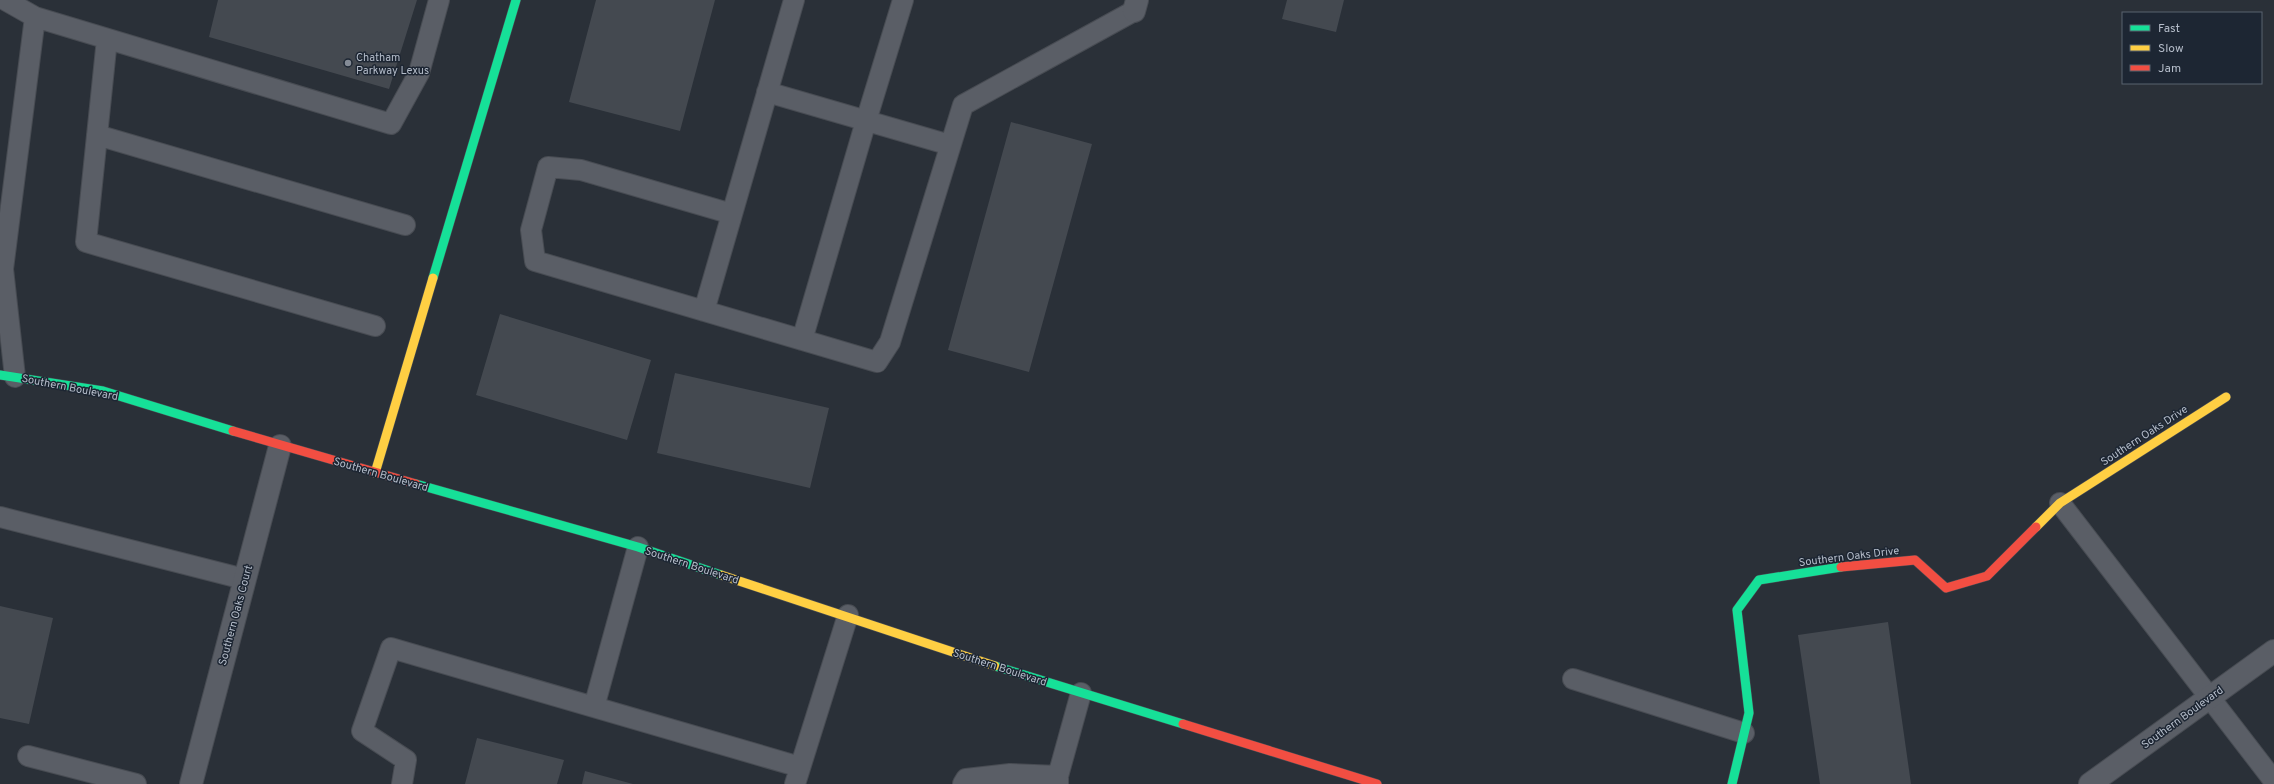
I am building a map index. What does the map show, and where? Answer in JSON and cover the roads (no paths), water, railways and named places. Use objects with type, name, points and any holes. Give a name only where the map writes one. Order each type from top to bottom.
[{"type":"street","points":[[375,473],[516,0]]},
{"type":"street","name":"Southern Boulevard","points":[[7,376],[104,391],[280,446],[638,547],[1081,693],[1377,784]]},
{"type":"street","name":"Southern Oaks Drive","points":[[1732,784],[1748,714],[1737,610],[1759,580],[1846,566],[1915,560],[1946,588],[1986,576],[2060,503],[2226,397]]},
{"type":"street","name":"Southern Oaks Court","points":[[190,784],[280,446]]},
{"type":"street","name":"Southern Boulevard","points":[[2090,784],[2274,651]]},
{"type":"lane","points":[[5,0],[35,17],[391,124],[419,73],[439,0]]},
{"type":"lane","points":[[704,311],[794,0]]},
{"type":"lane","points":[[802,340],[903,0]]},
{"type":"lane","points":[[732,214],[581,170],[548,167],[531,230],[534,261],[877,362],[890,342],[963,105],[1136,5]]},
{"type":"lane","points":[[7,376],[3,268],[35,17]]},
{"type":"lane","points":[[107,39],[86,242],[375,326]]},
{"type":"lane","points":[[767,92],[950,145]]},
{"type":"lane","points":[[97,135],[405,225]]},
{"type":"lane","points":[[2060,503],[2274,781]]},
{"type":"lane","points":[[0,517],[244,579]]},
{"type":"lane","points":[[594,707],[638,547]]},
{"type":"lane","points":[[402,784],[406,760],[362,730],[391,648],[594,707],[797,775],[848,615]]},
{"type":"lane","points":[[1573,680],[1744,733]]},
{"type":"lane","points":[[963,784],[966,779],[1010,774],[1058,780],[1081,693]]},
{"type":"lane","points":[[28,756],[136,784]]},
{"type":"place","name":"Chatham Parkway Lexus","points":[[348,63]]}]
